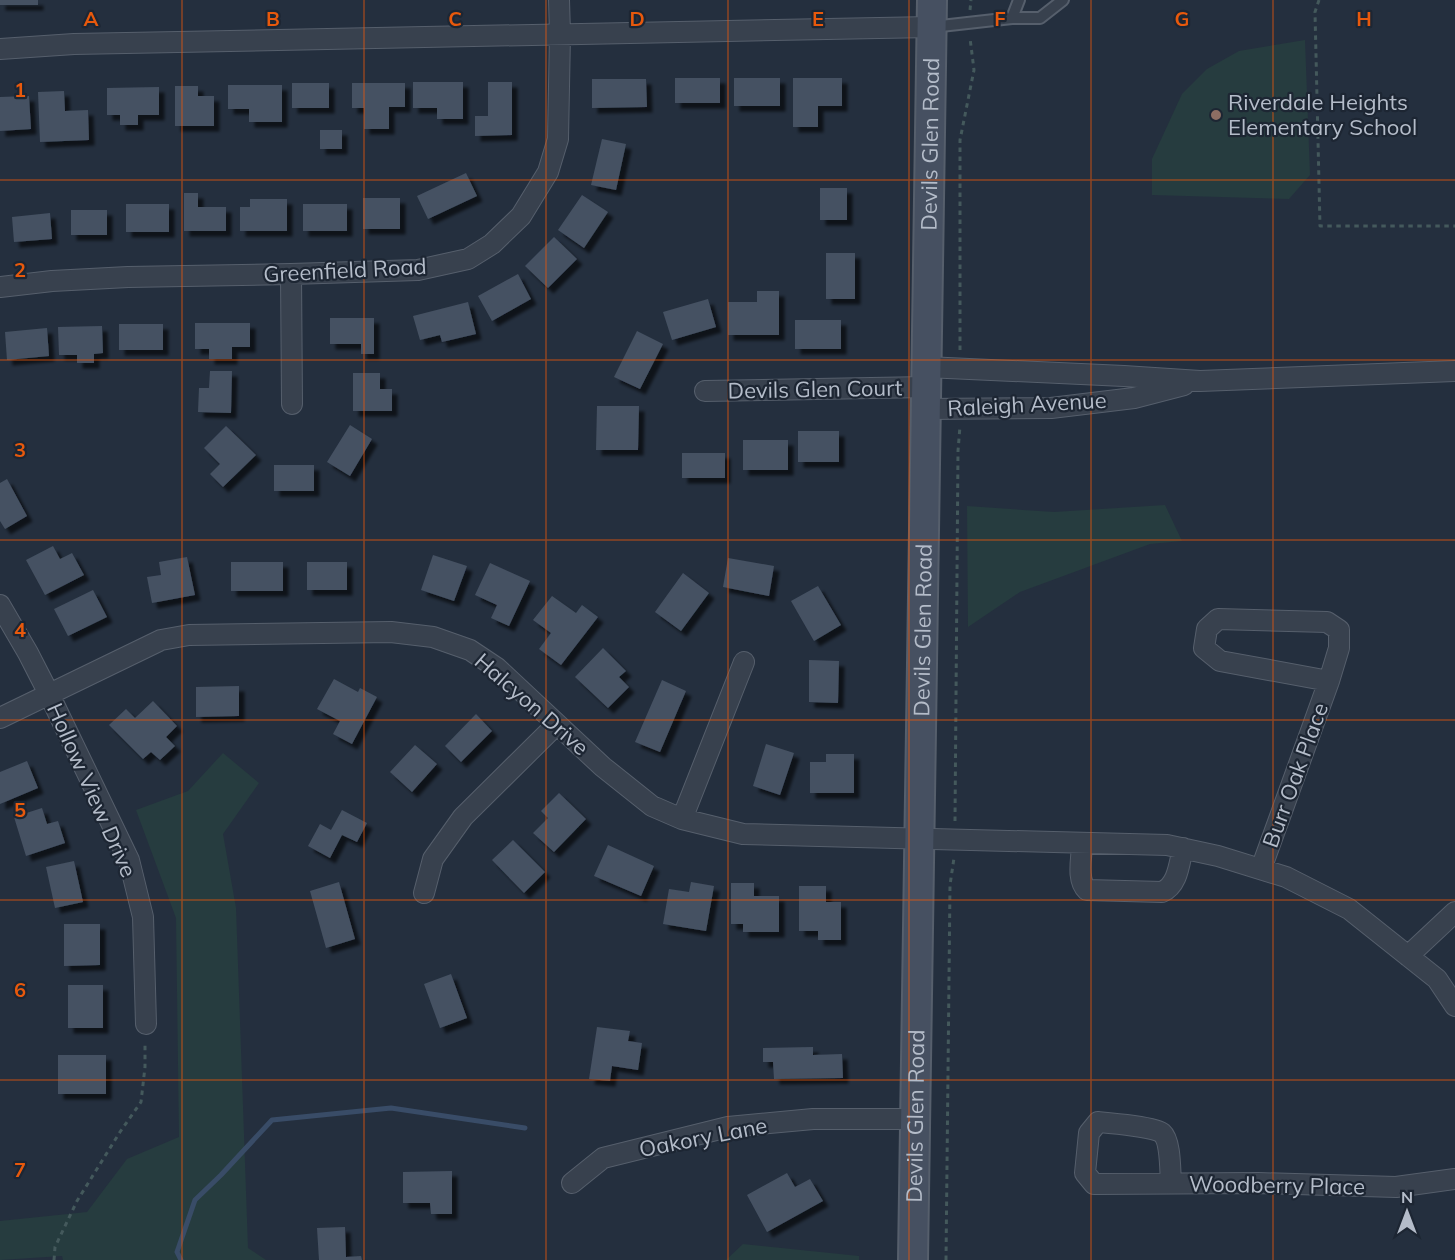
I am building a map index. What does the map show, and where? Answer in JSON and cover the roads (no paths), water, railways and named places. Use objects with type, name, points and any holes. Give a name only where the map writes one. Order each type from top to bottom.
[{"type":"main road","name":"Devils Glen Road","points":[[913,1260],[932,14]]},
{"type":"street","name":"Greenfield Road","points":[[0,286],[128,277],[418,270],[468,259],[492,244],[521,216],[548,172],[558,139],[559,0]]},
{"type":"street","points":[[0,49],[74,44],[560,34],[932,14]]},
{"type":"street","points":[[291,274],[292,404]]},
{"type":"street","name":"Raleigh Avenue","points":[[925,388],[962,369],[1200,381],[1455,370]]},
{"type":"street","name":"Raleigh Avenue","points":[[925,388],[961,408],[1052,408],[1134,399],[1200,381]]},
{"type":"street","name":"Devils Glen Court","points":[[705,391],[925,388]]},
{"type":"street","name":"Hollow View Drive","points":[[0,605],[49,694],[129,860],[143,917],[146,1024]]},
{"type":"street","name":"Burr Oak Place","points":[[1261,869],[1329,681],[1339,648],[1339,630],[1327,622],[1218,619],[1207,629],[1204,648],[1220,662],[1329,681]]},
{"type":"street","name":"Halcyon Drive","points":[[0,718],[161,640],[189,635],[391,632],[433,637],[470,650],[497,668],[603,767],[652,806],[682,819],[743,834],[1167,845],[1218,856],[1286,877],[1349,909],[1437,979],[1455,1006]]},
{"type":"street","points":[[682,819],[744,662]]},
{"type":"street","points":[[424,893],[433,859],[463,817],[557,724]]},
{"type":"street","points":[[1082,843],[1081,878],[1087,890],[1162,892],[1169,889],[1174,882],[1183,848]]},
{"type":"street","points":[[1408,956],[1455,912]]},
{"type":"street","name":"Oakory Lane","points":[[572,1184],[603,1158],[728,1127],[813,1119],[915,1119]]},
{"type":"street","name":"Woodberry Place","points":[[1171,1183],[1168,1143],[1162,1133],[1151,1128],[1098,1122],[1089,1133],[1085,1173],[1094,1184],[1258,1183],[1396,1187],[1455,1179]]},
{"type":"lane","points":[[1012,18],[1018,0]]},
{"type":"lane","points":[[932,14],[969,23],[1012,18],[1041,18],[1063,0]]},
{"type":"waterway","points":[[181,1260],[177,1252],[195,1200],[272,1120],[391,1108],[525,1128]]},
{"type":"place","name":"Riverdale Heights Elementary School","points":[[1216,115]]}]
